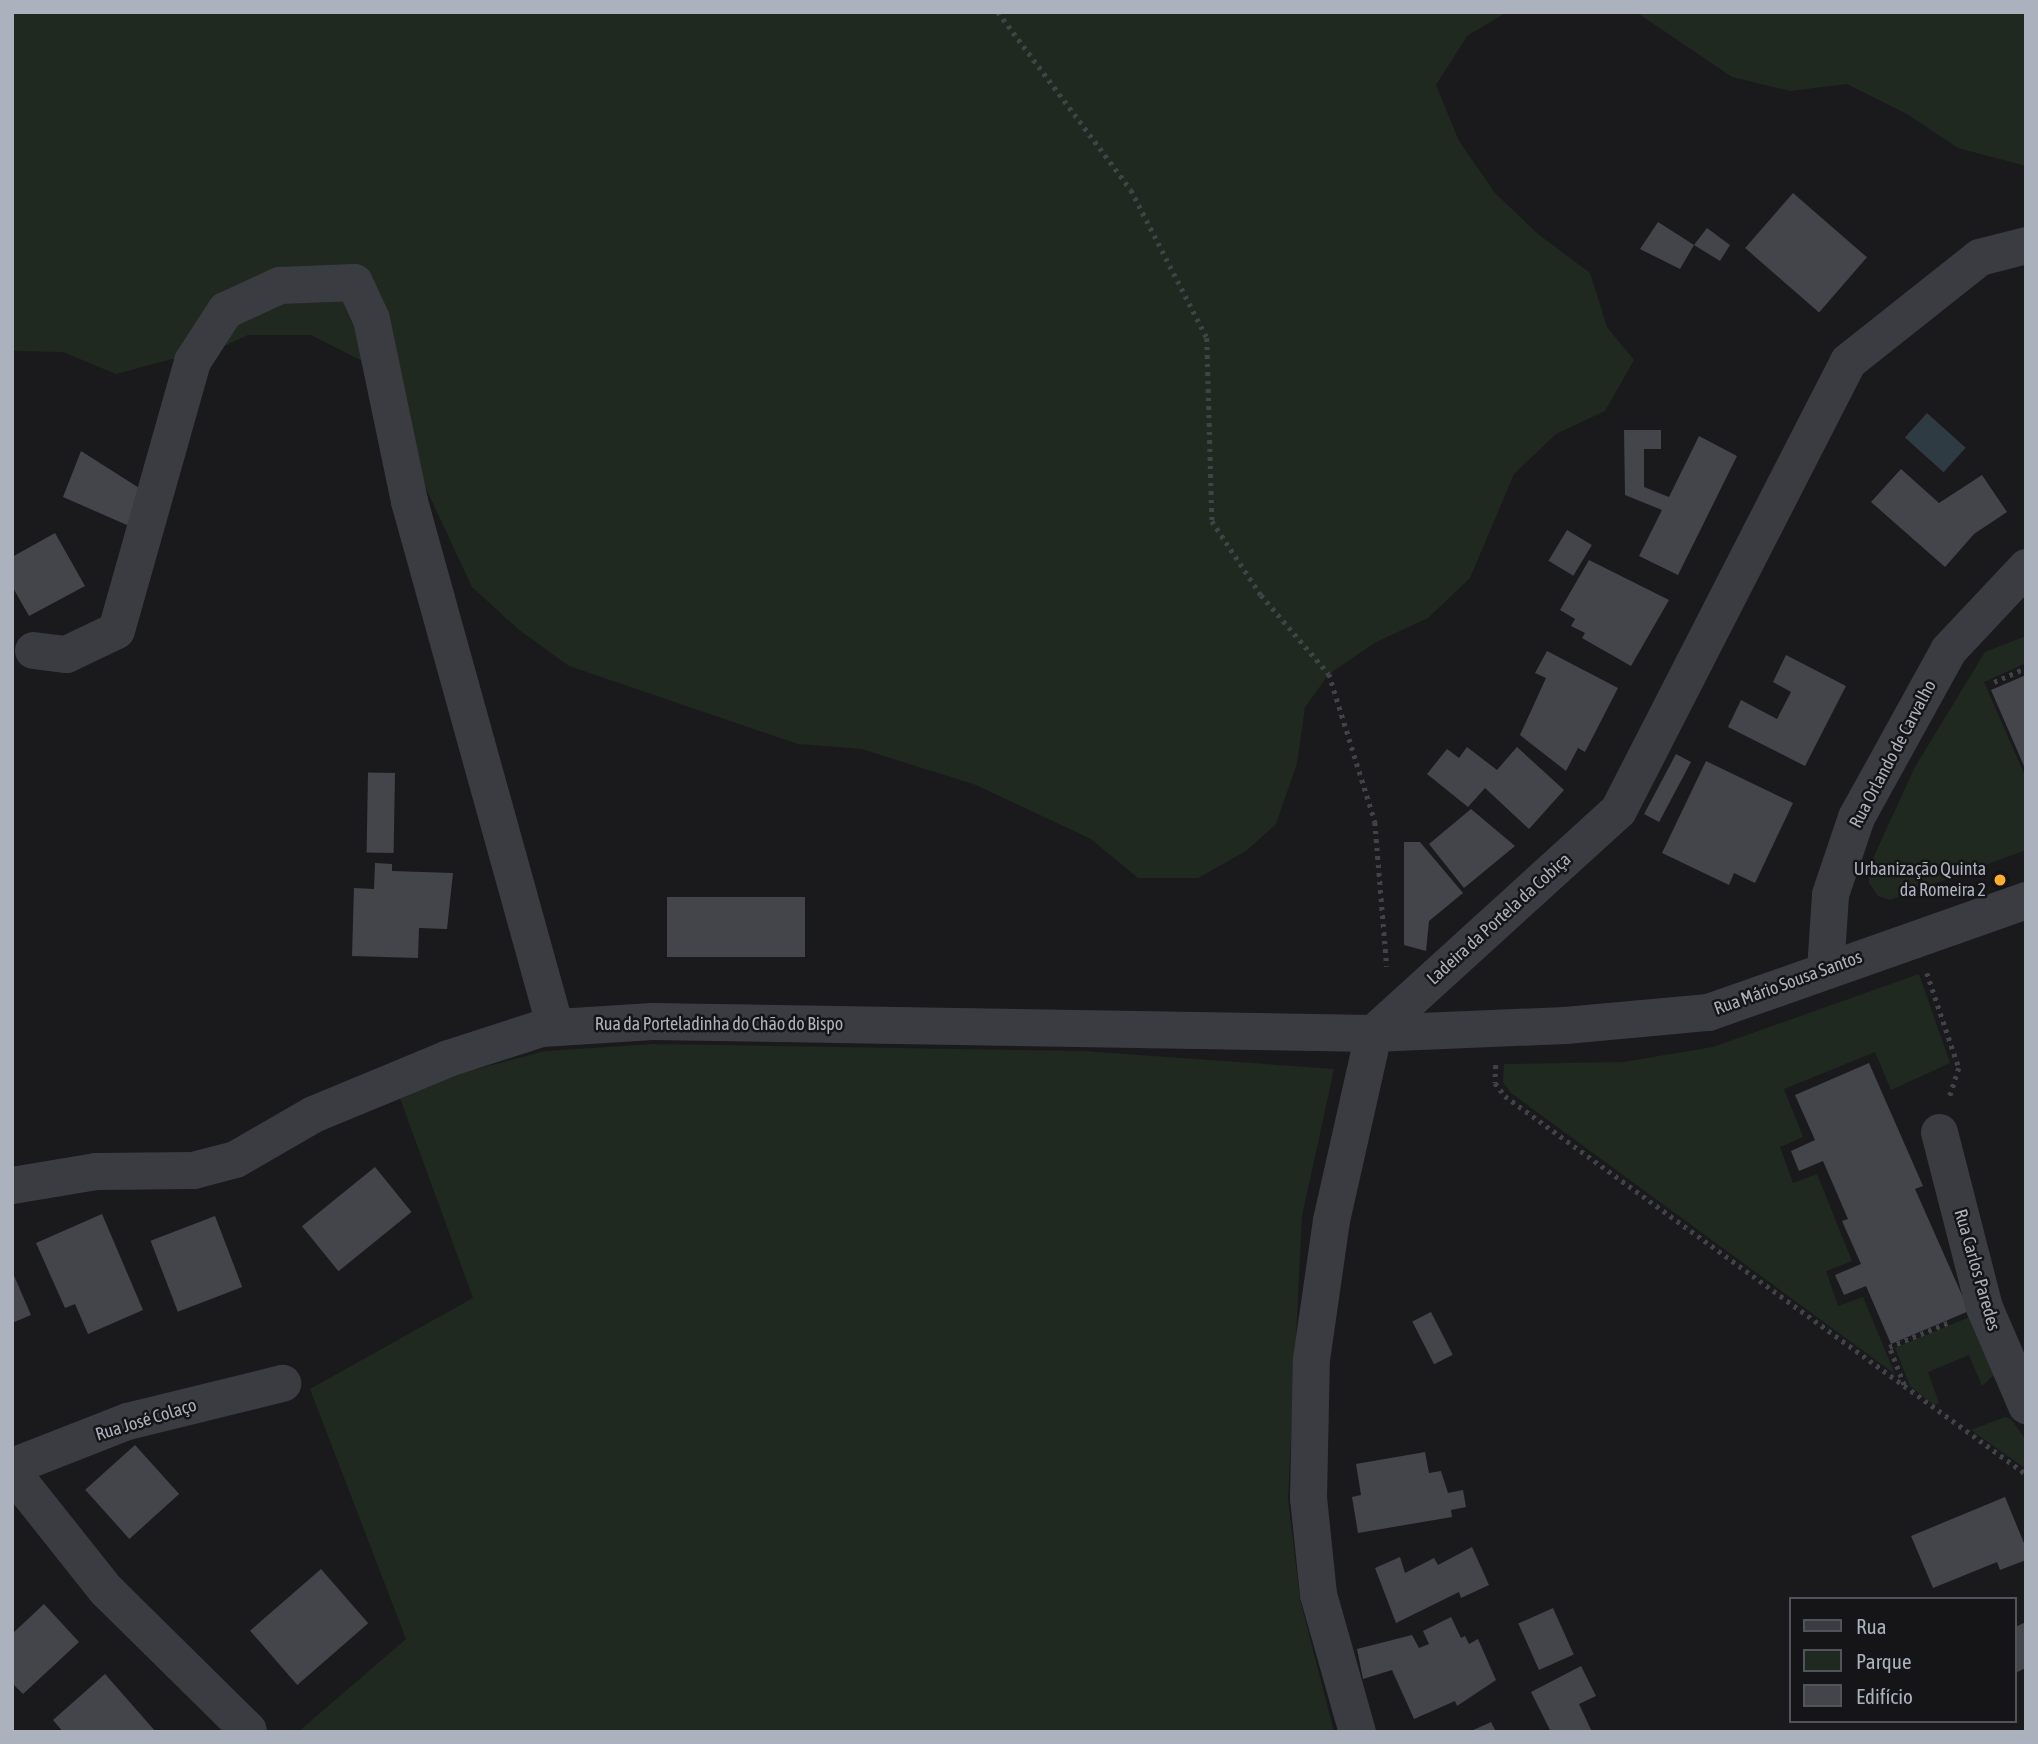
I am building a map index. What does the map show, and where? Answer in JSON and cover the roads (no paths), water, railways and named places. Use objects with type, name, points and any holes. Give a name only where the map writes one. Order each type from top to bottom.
[{"type":"street","name":"Ladeira da Portela da Cobiça","points":[[1373,1033],[1618,810],[1848,361],[1979,257],[2026,245]]},
{"type":"street","points":[[33,650],[66,654],[116,630],[192,361],[225,310],[279,285],[354,282],[371,319],[409,501],[555,1027]]},
{"type":"street","name":"Rua Orlando de Carvalho","points":[[1825,971],[1830,894],[1856,817],[1948,650],[2026,567]]},
{"type":"street","name":"Rua Mário Sousa Santos","points":[[1373,1033],[1565,1025],[1708,1012],[2026,900]]},
{"type":"street","name":"Rua da Porteladinha do Chão do Bispo","points":[[12,1185],[96,1171],[193,1170],[235,1159],[313,1114],[448,1058],[555,1027],[652,1021],[1373,1033]]},
{"type":"street","points":[[1357,1732],[1318,1594],[1308,1498],[1311,1373],[1331,1220],[1373,1033]]},
{"type":"street","name":"Rua Carlos Paredes","points":[[1938,1132],[1984,1307],[2026,1405]]},
{"type":"street","name":"Rua José Colaço","points":[[12,1466],[127,1422],[282,1383]]},
{"type":"street","points":[[12,1472],[106,1590],[248,1730]]},
{"type":"place","name":"Urbanização Quinta da Romeira 2","points":[[2000,880]]}]
